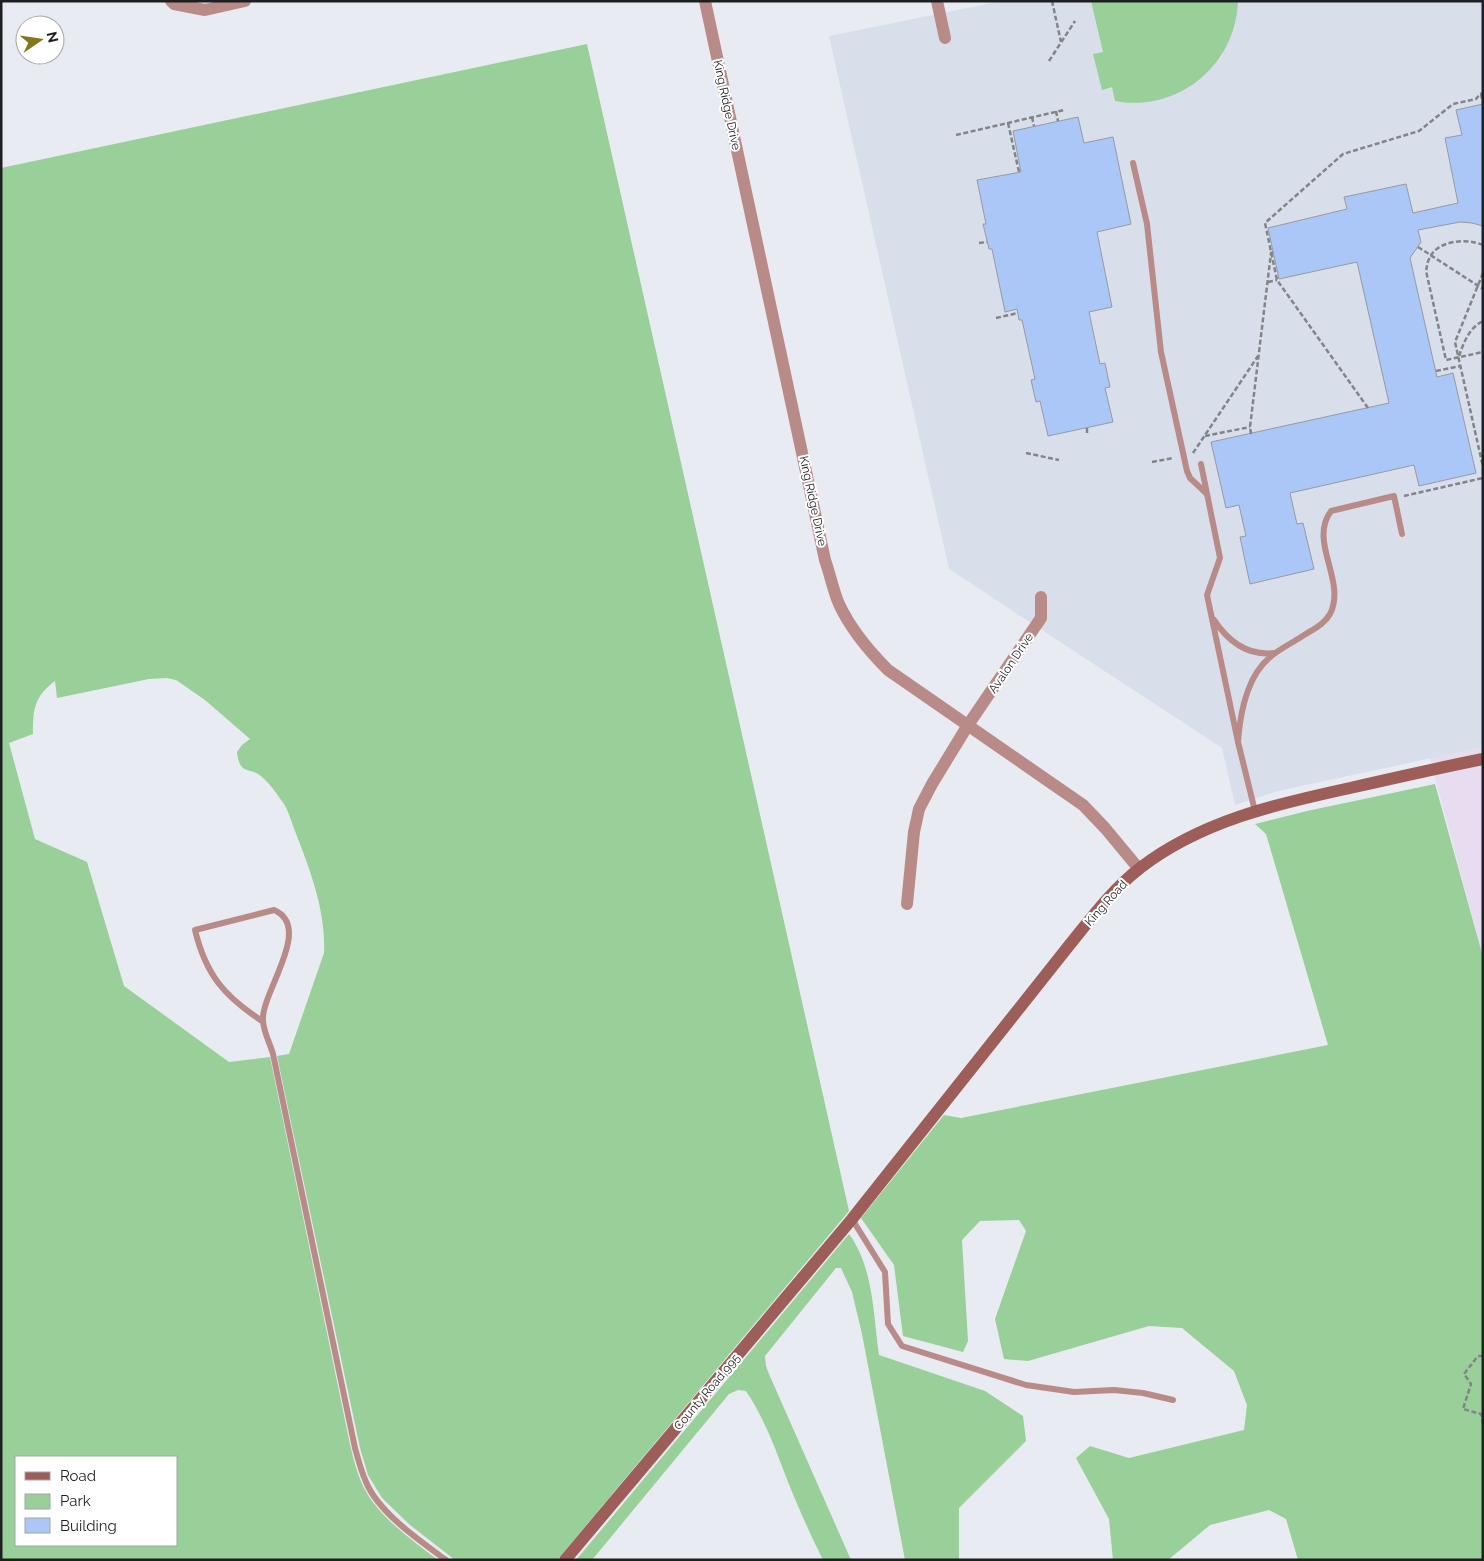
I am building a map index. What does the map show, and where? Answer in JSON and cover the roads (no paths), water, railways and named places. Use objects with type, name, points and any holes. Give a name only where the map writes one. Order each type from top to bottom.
[{"type":"street","points":[[171,1],[174,4],[205,10],[245,1]]},
{"type":"street","name":"King Ridge Drive","points":[[705,1],[825,560],[839,604],[850,626],[864,646],[888,670],[1083,805],[1139,869]]},
{"type":"street","points":[[937,1],[944,38]]},
{"type":"street","name":"Avalon Drive","points":[[907,904],[914,832],[920,809],[932,784],[968,725],[1041,618],[1041,596]]},
{"type":"street","name":"King Road","points":[[850,1222],[1071,943],[1106,902],[1139,869],[1160,854],[1195,834],[1255,811],[1292,800],[1483,759]]},
{"type":"street","name":"County Road 995","points":[[566,1560],[850,1222]]},
{"type":"lane","points":[[1133,163],[1147,224],[1161,352],[1187,471],[1190,478],[1206,493]]},
{"type":"lane","points":[[1201,464],[1220,558],[1207,595],[1238,742],[1255,811]]},
{"type":"lane","points":[[1238,742],[1239,721],[1243,703],[1259,669],[1269,658],[1323,623],[1332,608],[1335,592],[1323,537],[1326,517],[1331,511],[1394,496],[1402,534]]},
{"type":"lane","points":[[1211,615],[1220,629],[1240,646],[1252,652],[1266,654],[1278,652]]},
{"type":"lane","points":[[262,1020],[245,1010],[229,996],[216,979],[205,961],[195,930],[274,910],[282,914],[288,924],[287,941],[277,978],[266,1002],[262,1020],[273,1054],[360,1467],[366,1483],[383,1506],[408,1531],[446,1560]]},
{"type":"lane","points":[[850,1222],[885,1272],[888,1324],[902,1346],[1026,1385],[1074,1392],[1123,1391],[1172,1400]]}]
